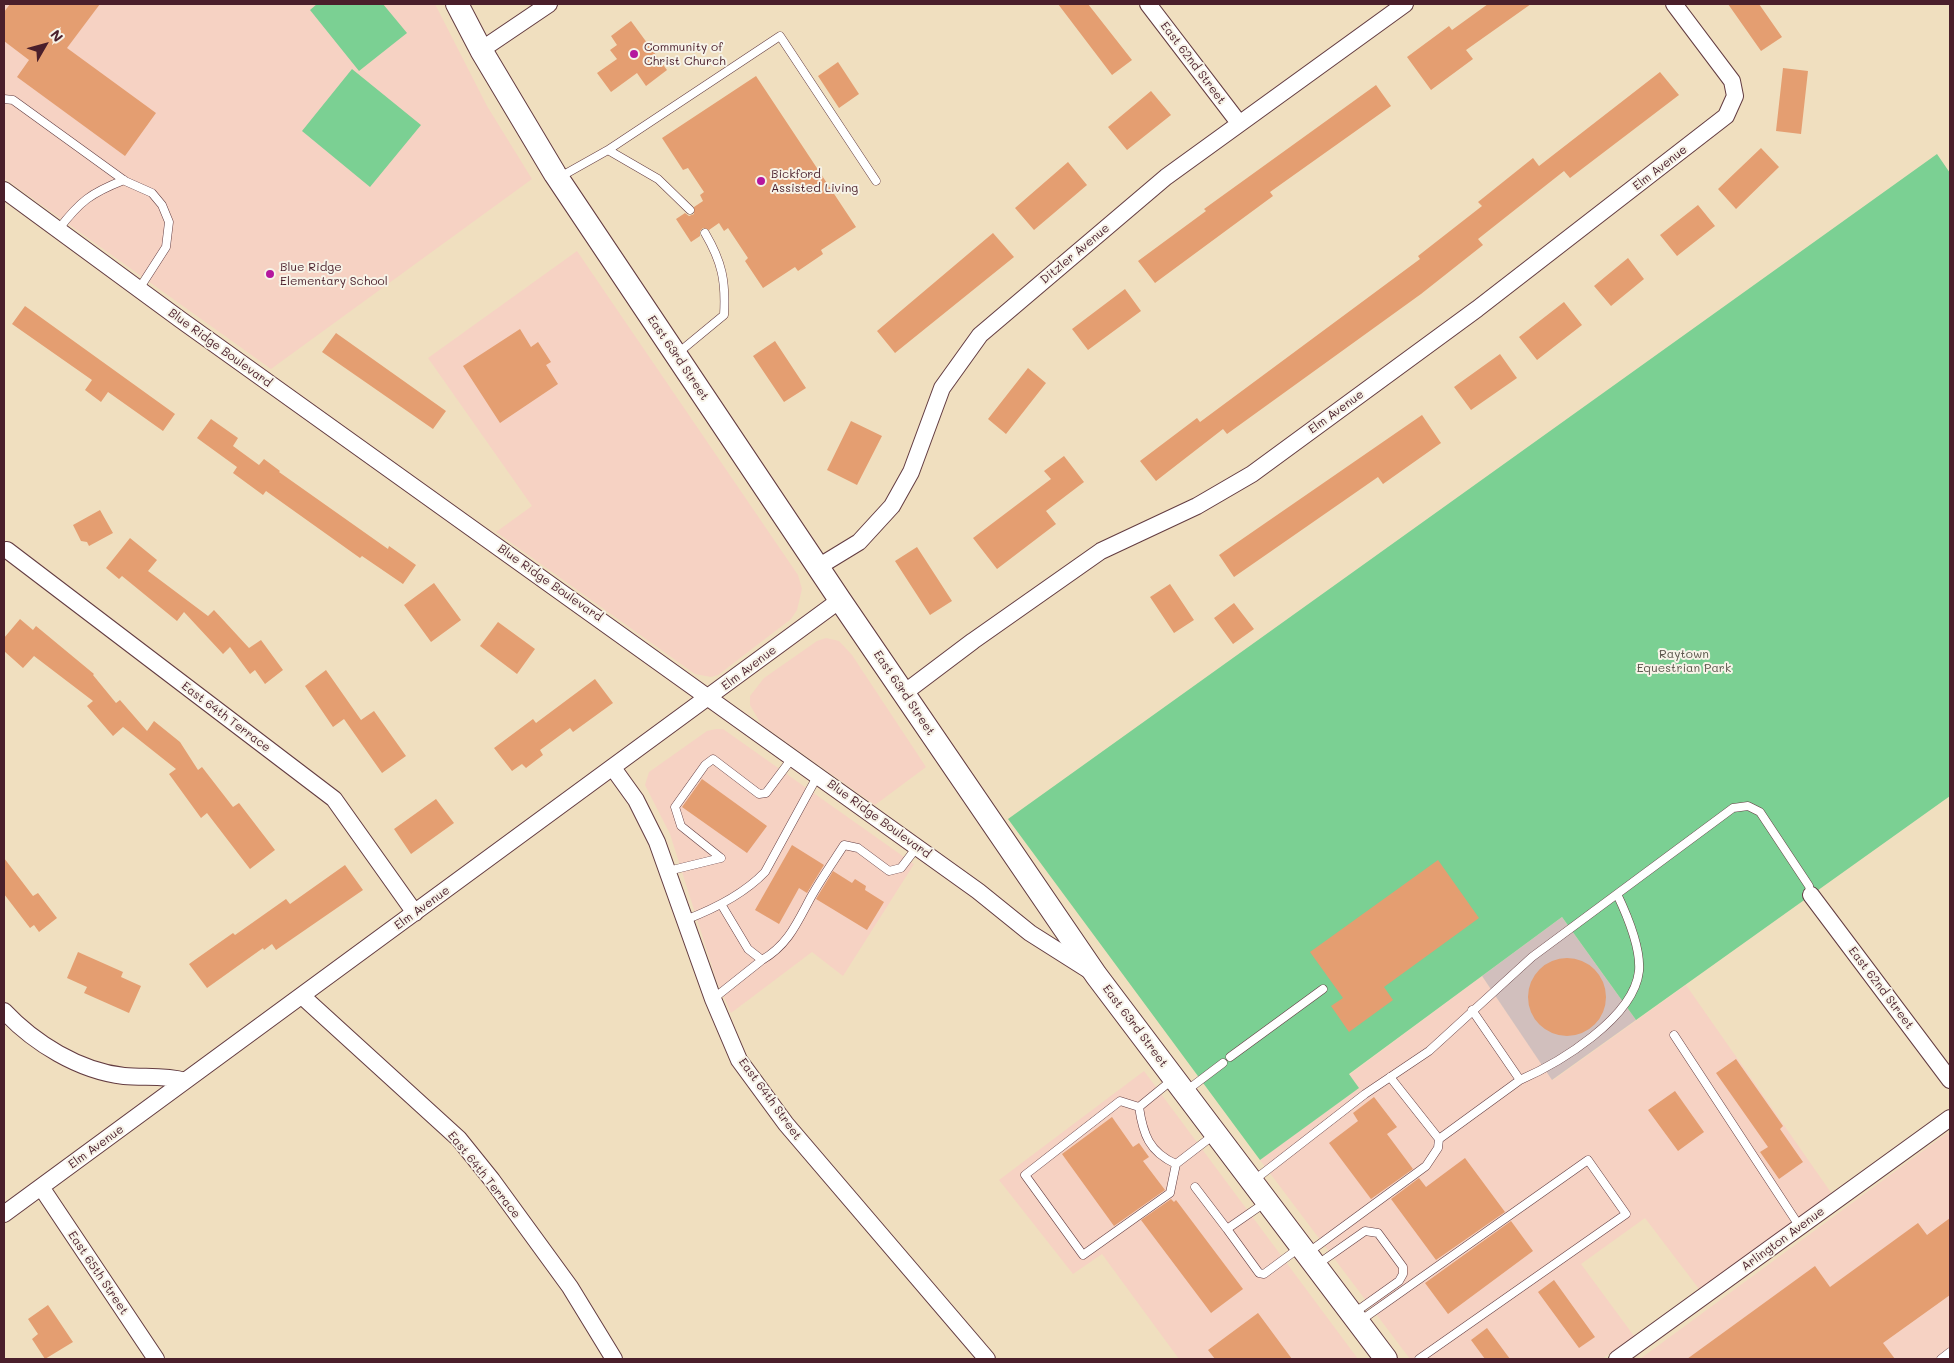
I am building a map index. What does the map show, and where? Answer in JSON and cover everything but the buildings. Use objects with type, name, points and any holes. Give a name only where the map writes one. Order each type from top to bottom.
[{"type":"main road","name":"East 63rd Street","points":[[457,4],[481,50],[558,178],[840,600],[1096,975],[1386,1359]]},
{"type":"street","points":[[481,50],[550,4]]},
{"type":"street","name":"East 62nd Street","points":[[1148,4],[1238,123]]},
{"type":"street","name":"Ditzler Avenue","points":[[818,567],[859,542],[892,506],[912,472],[942,388],[980,335],[1166,177],[1238,123],[1405,4]]},
{"type":"street","name":"Elm Avenue","points":[[904,693],[973,641],[1101,551],[1197,506],[1252,474],[1477,308],[1726,116],[1735,96],[1732,81],[1674,4]]},
{"type":"street","name":"Blue Ridge Boulevard","points":[[4,190],[978,891],[1030,934],[1096,975]]},
{"type":"street","name":"East 64th Terrace","points":[[7,550],[334,799],[415,913]]},
{"type":"street","name":"Elm Avenue","points":[[4,1214],[840,600]]},
{"type":"street","name":"East 64th Street","points":[[613,768],[636,800],[657,842],[713,998],[739,1060],[786,1124],[988,1359]]},
{"type":"street","name":"East 62nd Street","points":[[1811,896],[1950,1080]]},
{"type":"street","name":"East 64th Terrace","points":[[302,996],[459,1139],[492,1180],[570,1288],[614,1359]]},
{"type":"street","points":[[4,1011],[17,1025],[46,1047],[86,1066],[122,1076],[174,1078],[185,1082]]},
{"type":"street","name":"Arlington Avenue","points":[[1617,1359],[1950,1118]]},
{"type":"street","name":"East 65th Street","points":[[41,1187],[156,1359]]},
{"type":"lane","points":[[558,178],[608,150],[780,36],[876,181]]},
{"type":"lane","points":[[4,99],[14,100],[124,180],[152,193],[162,205],[169,222],[166,247],[139,289]]},
{"type":"lane","points":[[608,150],[658,179],[690,210]]},
{"type":"lane","points":[[58,230],[84,199],[124,180]]},
{"type":"lane","points":[[676,354],[724,315],[726,286],[717,254],[705,233]]},
{"type":"lane","points":[[668,871],[721,858],[681,826],[675,807],[705,764],[713,759],[759,794],[766,794],[793,757]]},
{"type":"lane","points":[[685,920],[711,910],[753,884],[764,872],[818,775]]},
{"type":"lane","points":[[1253,1181],[1358,1099],[1429,1051],[1532,956],[1733,808],[1748,806],[1760,812],[1809,886],[1811,896]]},
{"type":"lane","points":[[713,998],[776,951],[794,930],[812,896],[844,845],[858,848],[889,871],[901,868],[917,847]]},
{"type":"lane","points":[[1439,1139],[1520,1080],[1547,1069],[1601,1030],[1622,1011],[1634,988],[1639,970],[1634,936],[1617,894]]},
{"type":"lane","points":[[721,904],[748,949],[762,960]]},
{"type":"lane","points":[[1230,1057],[1323,989]]},
{"type":"lane","points":[[1472,1010],[1520,1080]]},
{"type":"lane","points":[[1674,1035],[1800,1227]]},
{"type":"lane","points":[[1216,1133],[1176,1164],[1170,1193],[1083,1256],[1024,1174],[1120,1101],[1139,1107],[1223,1063]]},
{"type":"lane","points":[[1308,1255],[1426,1166],[1438,1148],[1439,1139],[1390,1077]]},
{"type":"lane","points":[[1139,1107],[1143,1133],[1160,1157],[1176,1164]]},
{"type":"lane","points":[[1356,1318],[1410,1285],[1588,1160],[1626,1214],[1419,1359]]},
{"type":"lane","points":[[1196,1187],[1259,1272],[1264,1274],[1365,1231],[1378,1233],[1403,1267],[1403,1274],[1399,1281],[1356,1318]]},
{"type":"lane","points":[[1227,1229],[1267,1201]]},
{"type":"lane","points":[[1941,1359],[1950,1352]]},
{"type":"shaded area","name":"Blue Ridge Elementary School","points":[[4,4],[435,4],[487,106],[532,179],[271,369],[4,178]]},
{"type":"shaded area","points":[[577,251],[798,575],[802,589],[797,610],[791,619],[718,675],[711,677],[695,674],[496,532],[532,506],[428,358]]},
{"type":"shaded area","points":[[826,638],[839,641],[852,655],[926,767],[875,805],[761,724],[750,705],[750,696],[764,678],[817,641]]},
{"type":"shaded area","points":[[723,729],[914,864],[843,976],[812,952],[731,1013],[716,979],[670,834],[645,785],[649,772],[707,731]]},
{"type":"shaded area","points":[[1562,917],[1636,1020],[1552,1080],[1482,976]]},
{"type":"shaded area","points":[[1482,976],[1553,1080],[1686,985],[1832,1194],[1699,1289],[1645,1218],[1581,1264],[1634,1336],[1602,1359],[1410,1359],[1260,1160],[1359,1088],[1349,1075]]},
{"type":"shaded area","points":[[1144,1071],[1358,1359],[1179,1359],[1102,1254],[1073,1274],[999,1180]]},
{"type":"shaded area","points":[[1950,1131],[1950,1359],[1640,1359]]},
{"type":"green space","points":[[317,4],[383,4],[407,33],[359,71],[310,10]]},
{"type":"green space","points":[[352,69],[421,125],[370,187],[302,131]]},
{"type":"green space","name":"Raytown Equestrian Park","points":[[1937,154],[1950,173],[1950,796],[1636,1020],[1562,917],[1349,1074],[1359,1088],[1260,1160],[1008,819]]},
{"type":"place","name":"Community of Christ Church","points":[[634,54]]},
{"type":"place","name":"Bickford Assisted Living","points":[[761,181]]},
{"type":"place","name":"Blue Ridge Elementary School","points":[[270,274]]}]
